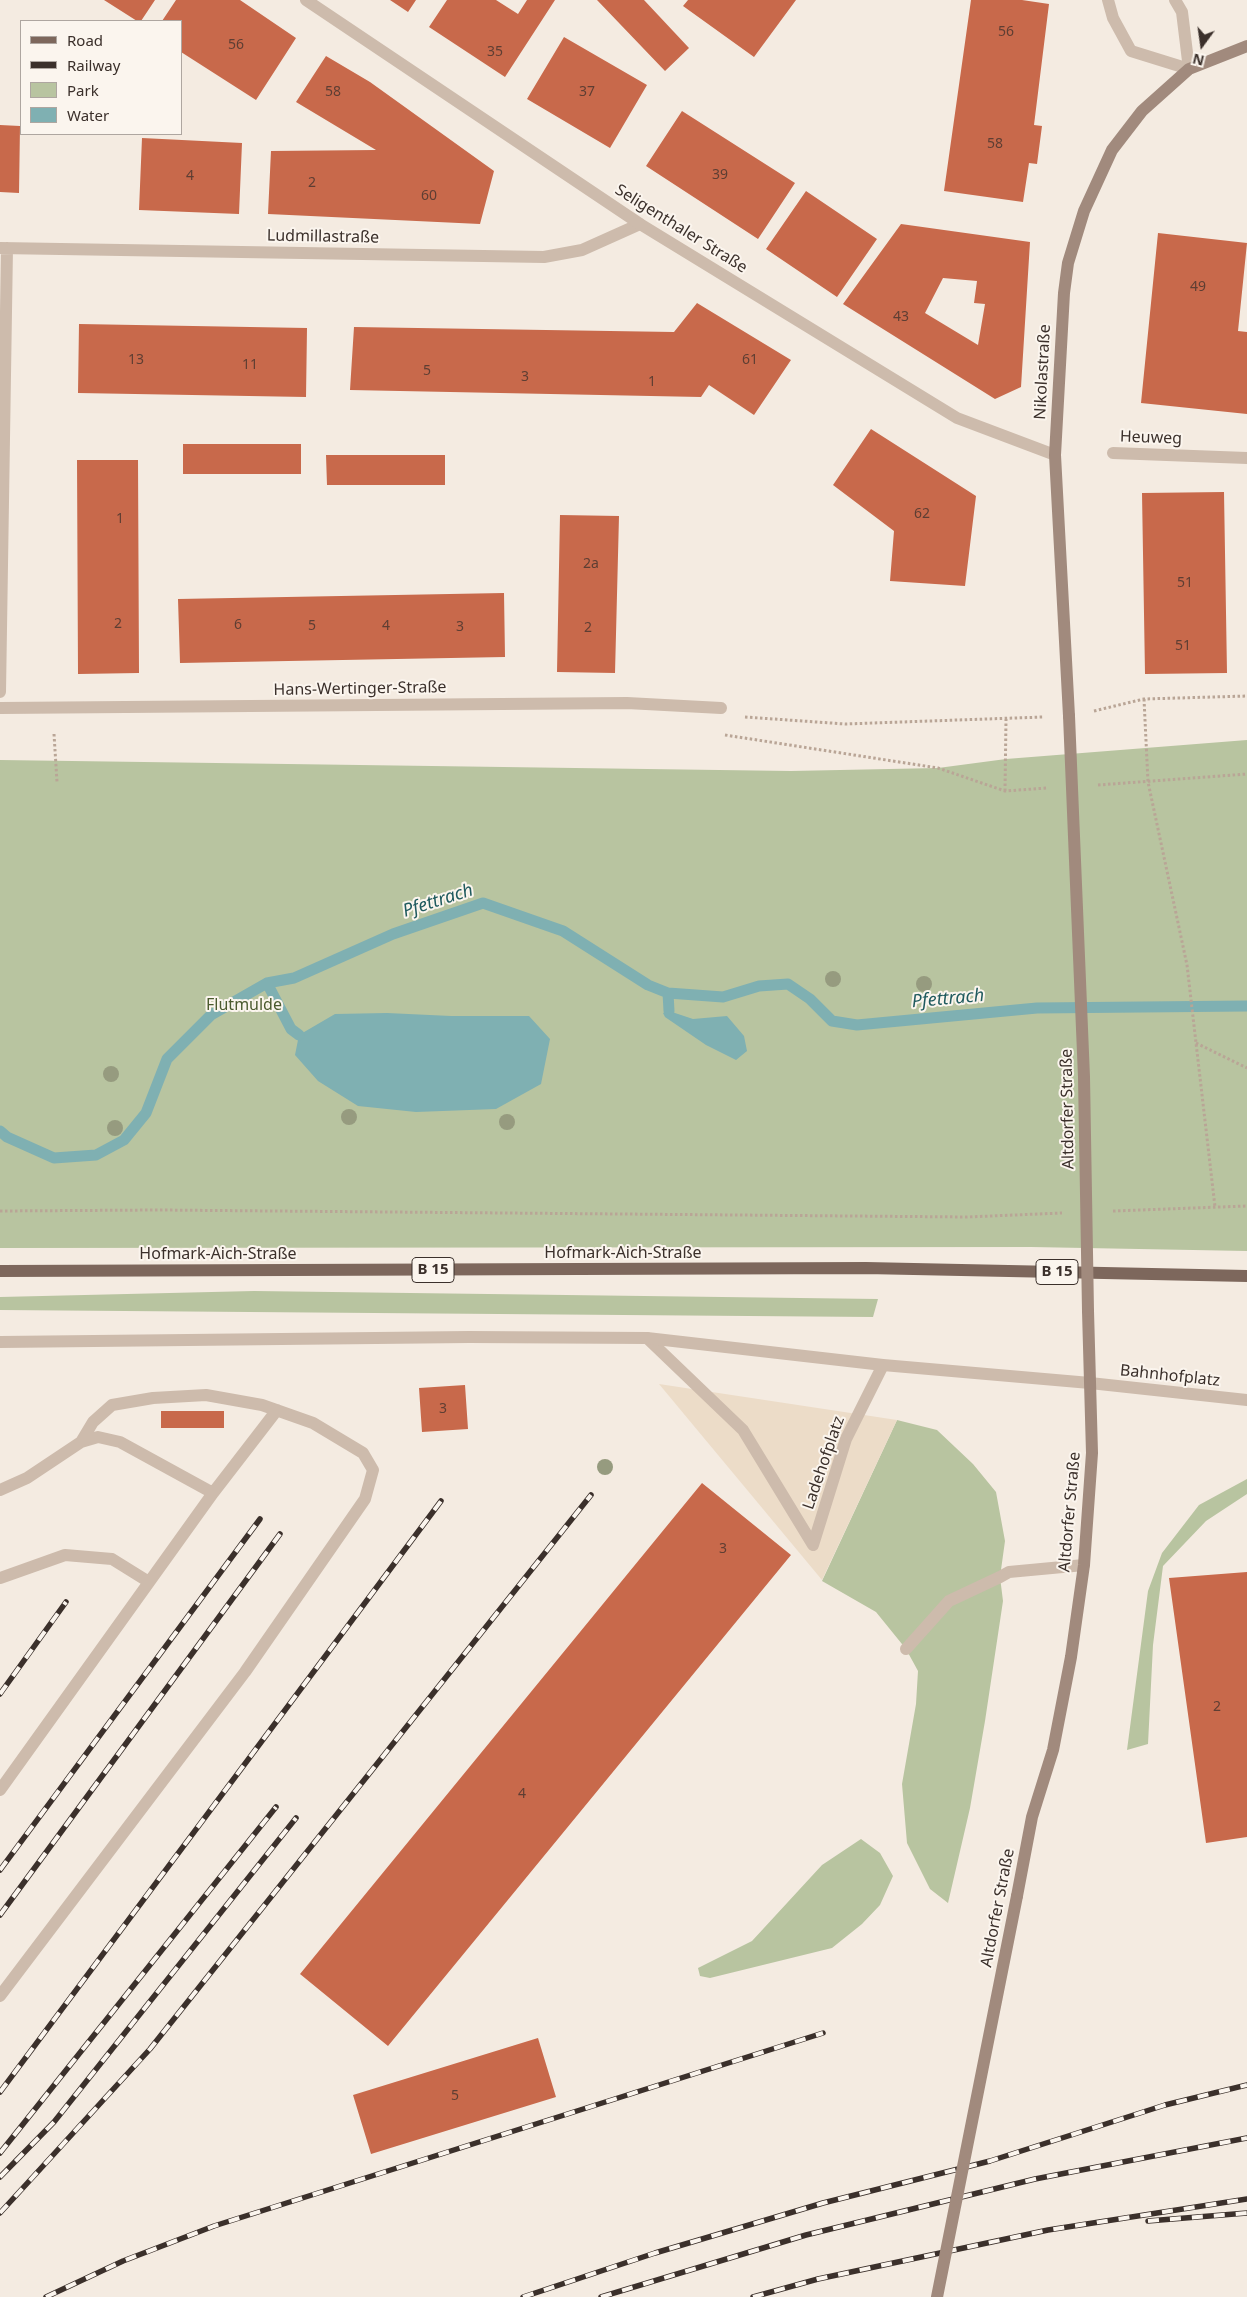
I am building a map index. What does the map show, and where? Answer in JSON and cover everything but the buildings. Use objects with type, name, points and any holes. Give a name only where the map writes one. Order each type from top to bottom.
[{"type":"main road","points":[[1189,69],[1247,46]]},
{"type":"main road","name":"Nikolastraße","points":[[1069,716],[1055,455],[1064,293],[1068,264],[1084,211],[1112,150],[1142,111],[1189,69]]},
{"type":"main road","name":"Altdorfer Straße","points":[[937,2297],[1032,1817],[1053,1750],[1071,1657],[1084,1565],[1092,1452],[1084,1077],[1069,716]]},
{"type":"main road","name":"Hofmark-Aich-Straße","points":[[0,1271],[866,1268],[1247,1276]]},
{"type":"street","name":"Seligenthaler Straße","points":[[306,0],[640,224],[957,418],[1055,455]]},
{"type":"street","points":[[1108,0],[1113,18],[1131,51],[1189,69],[1182,12],[1175,0]]},
{"type":"street","name":"Ludmillastraße","points":[[4,248],[544,257],[582,250],[640,224]]},
{"type":"street","points":[[0,692],[4,248]]},
{"type":"street","name":"Heuweg","points":[[1113,453],[1247,458]]},
{"type":"street","name":"Hans-Wertinger-Straße","points":[[0,708],[626,703],[721,708]]},
{"type":"street","points":[[0,1342],[469,1337],[647,1338],[883,1366],[1090,1383]]},
{"type":"street","name":"Ladehofplatz","points":[[647,1338],[742,1430],[814,1545],[846,1439],[883,1366]]},
{"type":"street","name":"Bahnhofplatz","points":[[1090,1383],[1247,1400]]},
{"type":"street","points":[[0,1996],[245,1672],[365,1499],[373,1470],[363,1453],[313,1423],[262,1405],[206,1395],[153,1398],[112,1405],[93,1422],[81,1442]]},
{"type":"street","points":[[0,1790],[213,1493],[277,1410]]},
{"type":"street","points":[[0,1490],[27,1478],[81,1442],[98,1437],[120,1442],[151,1457],[213,1493]]},
{"type":"street","points":[[0,1578],[65,1555],[112,1559],[149,1582]]},
{"type":"street","points":[[906,1648],[949,1601],[1009,1572],[1084,1565]]},
{"type":"path","points":[[721,708],[747,718],[845,724],[1069,716],[1144,699],[1247,696]]},
{"type":"path","points":[[1144,699],[1148,782],[1187,965],[1215,1207]]},
{"type":"path","points":[[53,708],[57,782]]},
{"type":"path","points":[[720,735],[938,768],[1005,791],[1006,719]]},
{"type":"path","points":[[1148,782],[1247,774]]},
{"type":"path","points":[[1195,1043],[1247,1068]]},
{"type":"path","points":[[1106,1212],[1247,1206]]},
{"type":"path","points":[[0,1211],[159,1210],[967,1217],[1066,1213]]},
{"type":"green space","name":"Flutmulde","points":[[1247,740],[1247,1251],[1031,1247],[0,1248],[0,760],[791,771],[938,768],[1006,759]]},
{"type":"green space","points":[[254,1291],[878,1299],[873,1317],[0,1310],[0,1297]]},
{"type":"green space","points":[[897,1420],[937,1430],[973,1464],[996,1492],[1005,1541],[1000,1577],[1003,1601],[985,1721],[970,1808],[948,1903],[930,1889],[907,1843],[902,1784],[916,1704],[918,1671],[906,1649],[876,1612],[822,1581]]},
{"type":"green space","points":[[1247,1479],[1247,1494],[1206,1521],[1163,1566],[1153,1645],[1148,1744],[1127,1750],[1148,1591],[1162,1553],[1199,1505]]},
{"type":"green space","points":[[861,1839],[880,1853],[893,1876],[880,1905],[862,1924],[832,1948],[710,1978],[700,1976],[698,1968],[752,1941],[822,1865]]},
{"type":"shaded area","points":[[659,1384],[897,1420],[822,1580]]},
{"type":"water","points":[[669,1011],[693,1019],[727,1016],[744,1036],[747,1051],[736,1060],[706,1045],[665,1017],[663,1013]]},
{"type":"water","points":[[387,1013],[451,1016],[529,1016],[550,1039],[541,1084],[496,1109],[416,1112],[358,1106],[318,1081],[295,1055],[299,1035],[335,1014]]},
{"type":"waterway","name":"Pfettrach","points":[[0,1131],[7,1137],[54,1158],[96,1155],[124,1140],[146,1113],[167,1059],[211,1015],[267,983],[294,978],[393,934],[483,903],[563,931],[648,985],[668,993],[723,997],[759,986],[788,984],[810,999],[832,1021],[857,1025],[1037,1008],[1247,1006]]},
{"type":"waterway","name":"Pfettrach","points":[[267,983],[291,1029],[299,1035]]},
{"type":"waterway","name":"Pfettrach","points":[[668,993],[669,1011]]},
{"type":"railway","points":[[0,2213],[150,2049],[591,1495]]},
{"type":"railway","points":[[0,2092],[441,1501]]},
{"type":"railway","points":[[0,1870],[260,1519]]},
{"type":"railway","points":[[0,1915],[280,1534]]},
{"type":"railway","points":[[0,1694],[66,1602]]},
{"type":"railway","points":[[0,2153],[276,1807]]},
{"type":"railway","points":[[0,2177],[54,2122],[296,1818]]},
{"type":"railway","points":[[46,2297],[123,2261],[214,2226],[823,2033]]},
{"type":"railway","points":[[523,2297],[655,2253],[823,2203],[990,2161],[1165,2105],[1247,2085]]},
{"type":"railway","points":[[601,2297],[806,2235],[1035,2179],[1247,2138]]},
{"type":"railway","points":[[753,2297],[818,2279],[1048,2230],[1247,2199]]},
{"type":"railway","points":[[1148,2221],[1247,2213]]}]
